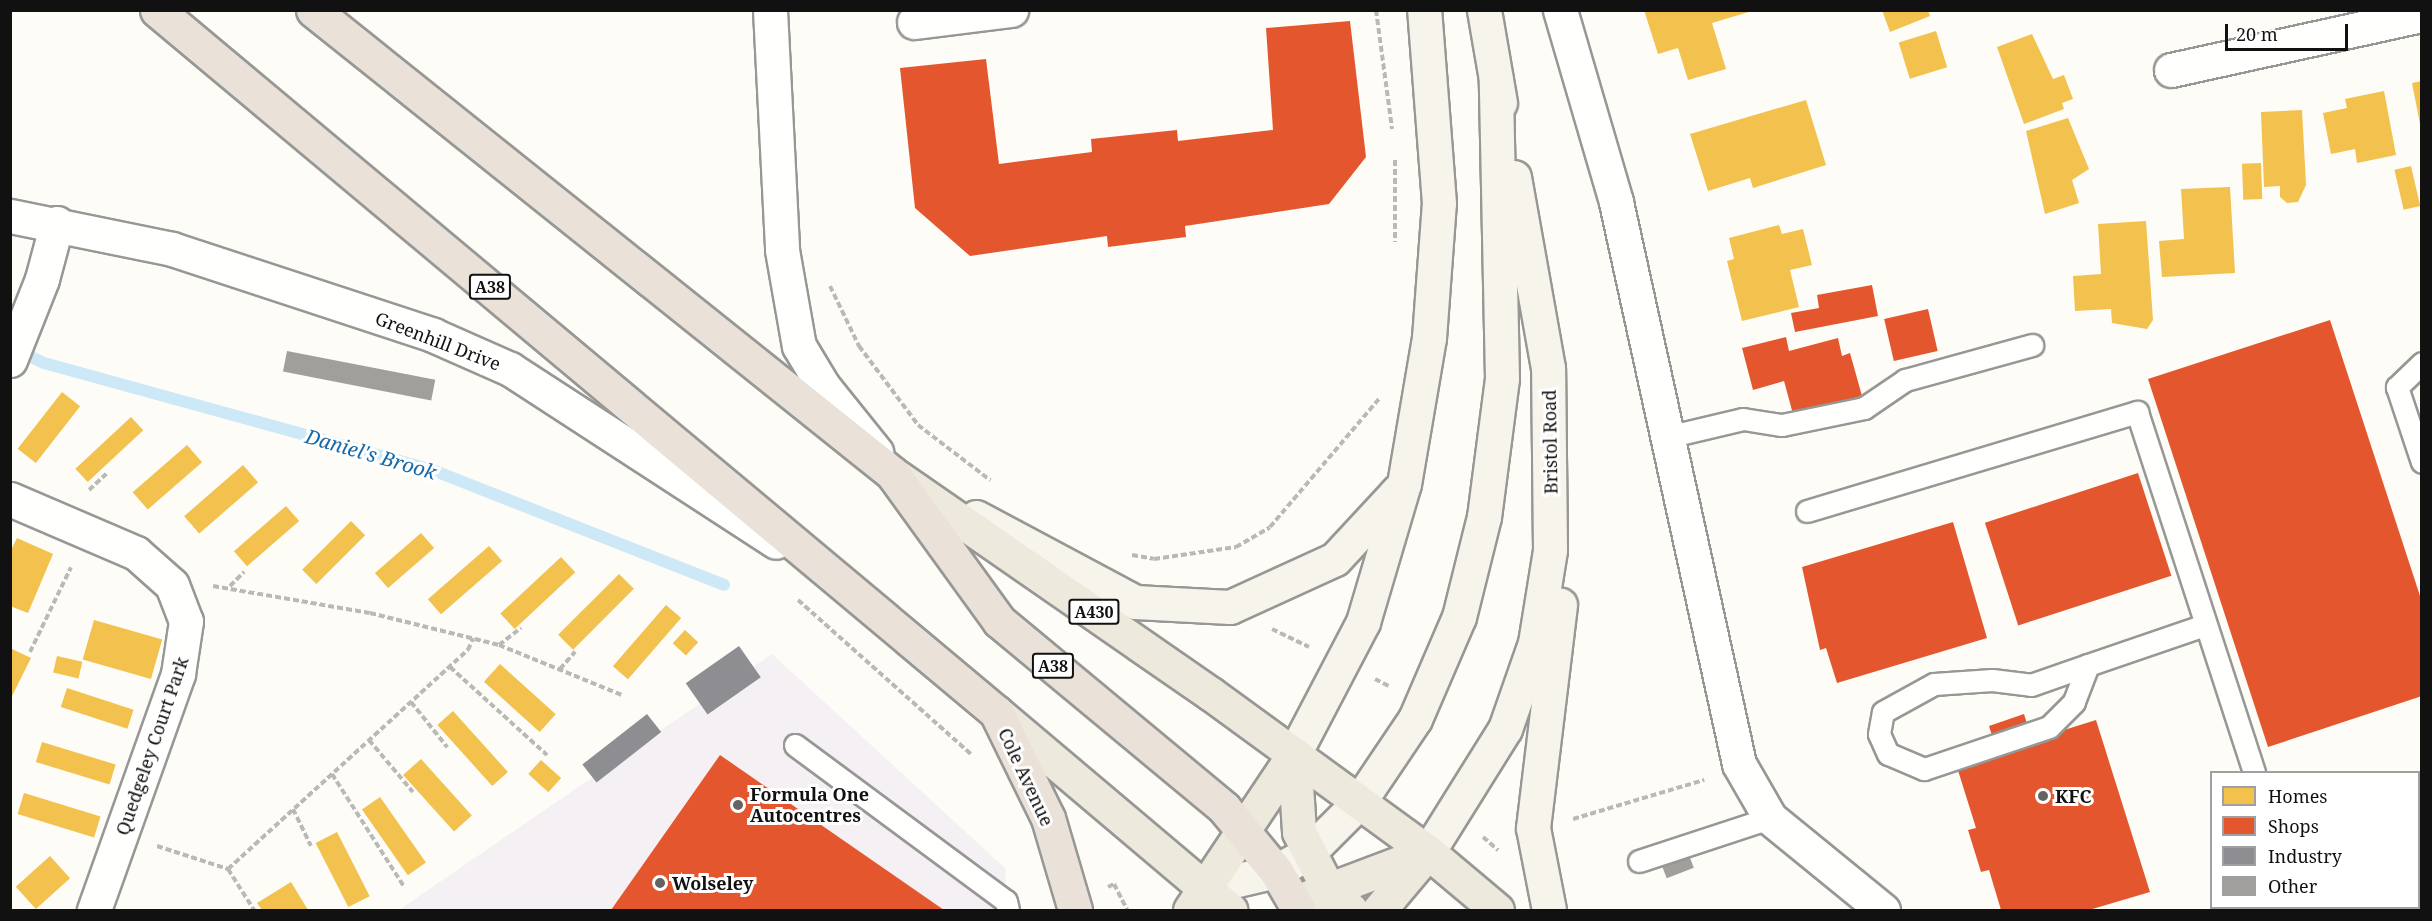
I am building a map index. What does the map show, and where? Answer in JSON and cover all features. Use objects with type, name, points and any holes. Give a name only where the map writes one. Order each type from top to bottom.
[{"type":"highway","name":"A38","points":[[157,10],[824,564],[996,712]]},
{"type":"highway","name":"A38","points":[[313,10],[892,473],[999,621],[1246,831],[1276,871],[1295,908]]},
{"type":"highway","name":"Cole Avenue","points":[[996,712],[1048,818],[1075,910]]},
{"type":"main road","points":[[1197,899],[1246,831],[1294,754],[1363,622],[1404,484],[1429,338],[1439,203],[1424,10]]},
{"type":"main road","name":"Bristol Road","points":[[1428,852],[1505,729],[1535,643],[1550,550],[1551,412],[1548,368],[1484,10]]},
{"type":"main road","points":[[1197,899],[1276,871],[1308,854],[1359,802],[1432,683],[1459,617],[1484,517],[1502,378],[1496,80]]},
{"type":"main road","points":[[1549,910],[1533,828],[1553,693],[1565,540],[1551,412]]},
{"type":"main road","points":[[892,473],[1135,602],[1230,607],[1335,560],[1404,484]]},
{"type":"main road","name":"A430","points":[[892,473],[1294,754],[1428,852],[1497,910]]},
{"type":"main road","points":[[996,712],[1197,899],[1230,910]]},
{"type":"main road","points":[[1294,754],[1294,808],[1308,854],[1328,887],[1351,910]]},
{"type":"main road","points":[[1295,908],[1328,887],[1428,852]]},
{"type":"main road","points":[[1379,910],[1428,852]]},
{"type":"street","points":[[770,10],[782,250],[799,346],[823,386],[892,473]]},
{"type":"street","points":[[914,22],[1011,10]]},
{"type":"street","points":[[1560,10],[1616,202],[1737,755],[1770,818],[1883,910]]},
{"type":"street","points":[[2171,70],[2357,27],[2421,15]]},
{"type":"street","name":"Greenhill Drive","points":[[10,216],[57,223],[193,256],[433,335],[510,369],[768,538],[824,564]]},
{"type":"street","points":[[10,360],[26,327],[57,223]]},
{"type":"street","name":"Quedgeley Court Park","points":[[10,500],[87,530],[136,553],[172,585],[186,621],[186,645],[122,835],[94,910]]},
{"type":"lane","points":[[1667,437],[1743,419],[1782,426],[1864,408],[1905,380],[2032,345]]},
{"type":"lane","points":[[2421,363],[2397,387],[2421,462]]},
{"type":"lane","points":[[1807,511],[2137,412],[2254,771]]},
{"type":"lane","points":[[2088,665],[2074,702],[2049,727],[1924,769],[1888,754],[1879,734],[1883,712],[1934,684],[1992,680],[2031,685],[2088,665],[2205,626]]},
{"type":"lane","points":[[795,745],[1006,901],[1008,910]]},
{"type":"lane","points":[[1639,861],[1770,818]]},
{"type":"path","points":[[1376,10],[1394,139]]},
{"type":"path","points":[[1394,150],[1395,253]]},
{"type":"path","points":[[827,280],[859,346],[918,425],[993,483]]},
{"type":"path","points":[[1120,554],[1154,559],[1236,547],[1270,526],[1383,393]]},
{"type":"path","points":[[30,652],[87,530]]},
{"type":"path","points":[[230,586],[244,572]]},
{"type":"path","points":[[172,585],[230,586],[473,638],[499,645],[622,695]]},
{"type":"path","points":[[791,594],[976,757]]},
{"type":"path","points":[[499,645],[521,628]]},
{"type":"path","points":[[228,869],[450,667],[473,638]]},
{"type":"path","points":[[560,669],[574,652]]},
{"type":"path","points":[[450,667],[547,755]]},
{"type":"path","points":[[411,702],[447,747]]},
{"type":"path","points":[[369,740],[413,792]]},
{"type":"path","points":[[1566,825],[1708,779],[1719,773],[1713,752],[1737,755]]},
{"type":"path","points":[[332,774],[405,888]]},
{"type":"path","points":[[293,809],[311,846]]},
{"type":"path","points":[[122,835],[228,869],[254,910]]},
{"type":"path","points":[[1122,901],[1127,910]]},
{"type":"shaded area","points":[[772,654],[1006,869],[1004,910],[399,910]]},
{"type":"building: Homes","points":[[1644,10],[1752,11],[1712,23],[1726,69],[1688,80],[1678,48],[1658,54]]},
{"type":"building: Homes","points":[[1882,10],[1928,10],[1930,16],[1890,32]]},
{"type":"building: Homes","points":[[1936,31],[1947,67],[1910,79],[1899,42]]},
{"type":"building: Homes","points":[[2032,34],[2053,79],[2064,75],[2073,99],[2062,103],[2064,109],[2024,124],[1997,47]]},
{"type":"building: Homes","points":[[2422,81],[2422,124],[2420,124],[2412,83]]},
{"type":"building: Homes","points":[[2384,91],[2396,155],[2357,163],[2355,149],[2331,154],[2323,113],[2347,108],[2345,99]]},
{"type":"building: Homes","points":[[1806,100],[1826,165],[1753,188],[1750,178],[1708,191],[1690,134]]},
{"type":"building: Homes","points":[[2302,110],[2306,185],[2298,202],[2287,203],[2280,197],[2280,186],[2264,187],[2261,112]]},
{"type":"building: Homes","points":[[2068,118],[2089,169],[2072,180],[2079,203],[2045,214],[2026,131]]},
{"type":"building: Homes","points":[[2261,163],[2262,199],[2243,200],[2242,164]]},
{"type":"building: Homes","points":[[2411,166],[2420,206],[2404,210],[2394,170]]},
{"type":"building: Homes","points":[[2230,187],[2235,273],[2162,277],[2159,241],[2184,239],[2181,189]]},
{"type":"building: Homes","points":[[2146,221],[2153,320],[2147,329],[2112,323],[2111,309],[2075,311],[2073,276],[2101,274],[2098,224]]},
{"type":"building: Homes","points":[[1779,225],[1782,234],[1803,229],[1812,265],[1790,270],[1799,307],[1742,321],[1727,261],[1734,259],[1729,238]]},
{"type":"building: Homes","points":[[62,392],[80,406],[36,463],[18,449]]},
{"type":"building: Homes","points":[[131,417],[143,430],[88,482],[75,469]]},
{"type":"building: Homes","points":[[187,445],[202,462],[148,510],[133,492]]},
{"type":"building: Homes","points":[[243,465],[258,482],[199,534],[184,516]]},
{"type":"building: Homes","points":[[286,506],[299,521],[247,566],[234,551]]},
{"type":"building: Homes","points":[[351,521],[365,535],[316,584],[302,570]]},
{"type":"building: Homes","points":[[421,533],[434,548],[388,588],[375,573]]},
{"type":"building: Homes","points":[[17,538],[53,554],[28,613],[10,606],[10,552]]},
{"type":"building: Homes","points":[[489,546],[502,561],[441,614],[428,599]]},
{"type":"building: Homes","points":[[561,557],[575,572],[515,629],[500,614]]},
{"type":"building: Homes","points":[[619,574],[634,589],[573,650],[558,635]]},
{"type":"building: Homes","points":[[666,605],[681,618],[628,679],[613,666]]},
{"type":"building: Homes","points":[[94,620],[162,640],[151,679],[83,659]]},
{"type":"building: Homes","points":[[685,630],[698,642],[686,655],[673,643]]},
{"type":"building: Homes","points":[[10,648],[31,658],[10,700]]},
{"type":"building: Homes","points":[[57,656],[82,662],[79,678],[53,673]]},
{"type":"building: Homes","points":[[500,664],[556,714],[540,732],[484,682]]},
{"type":"building: Homes","points":[[67,688],[134,710],[127,729],[61,707]]},
{"type":"building: Homes","points":[[453,711],[508,772],[492,786],[437,725]]},
{"type":"building: Homes","points":[[42,742],[116,765],[109,785],[36,762]]},
{"type":"building: Homes","points":[[421,759],[472,815],[454,832],[403,775]]},
{"type":"building: Homes","points":[[541,760],[561,778],[548,792],[528,774]]},
{"type":"building: Homes","points":[[24,793],[101,816],[94,837],[18,814]]},
{"type":"building: Homes","points":[[380,797],[426,863],[408,875],[362,810]]},
{"type":"building: Homes","points":[[337,832],[370,896],[348,907],[316,843]]},
{"type":"building: Homes","points":[[50,856],[70,878],[36,909],[16,887]]},
{"type":"building: Homes","points":[[291,882],[308,910],[262,910],[257,903]]},
{"type":"building: Shops","points":[[1350,21],[1366,157],[1329,204],[1185,226],[1186,237],[1108,247],[1107,236],[970,256],[915,208],[900,68],[986,59],[999,164],[1092,152],[1091,139],[1177,130],[1178,141],[1273,130],[1266,28]]},
{"type":"building: Shops","points":[[1872,285],[1878,316],[1795,332],[1791,313],[1819,308],[1817,295]]},
{"type":"building: Shops","points":[[1928,309],[1938,351],[1894,361],[1884,319]]},
{"type":"building: Shops","points":[[2330,320],[2422,602],[2422,696],[2268,747],[2148,379]]},
{"type":"building: Shops","points":[[1786,337],[1789,351],[1838,338],[1842,356],[1850,353],[1862,396],[1793,414],[1784,381],[1753,390],[1742,348]]},
{"type":"building: Shops","points":[[2138,473],[2171,576],[2018,625],[1985,523]]},
{"type":"building: Shops","points":[[1953,522],[1987,638],[1837,683],[1826,648],[1820,650],[1802,567]]},
{"type":"building: Shops","name":"KFC","points":[[2024,714],[2032,740],[2096,720],[2150,892],[2089,910],[2001,910],[1989,870],[1981,872],[1968,830],[1976,828],[1956,764],[1997,751],[1989,726]]},
{"type":"building: Shops","name":"Formula One Autocentres","points":[[720,755],[944,910],[611,910]]},
{"type":"building: Industry","points":[[739,646],[761,677],[708,714],[686,683]]},
{"type":"building: Industry","points":[[647,714],[661,732],[597,783],[582,764]]},
{"type":"building: Other","points":[[287,351],[435,380],[431,400],[283,372]]},
{"type":"building: Other","points":[[1687,850],[1694,868],[1667,878],[1660,860]]},
{"type":"waterway","name":"Daniel's Brook","points":[[17,350],[44,363],[430,469],[724,585]]},
{"type":"place","name":"KFC","points":[[2043,796]]},
{"type":"place","name":"Formula One Autocentres","points":[[738,805]]},
{"type":"place","name":"Wolseley","points":[[660,883]]}]
